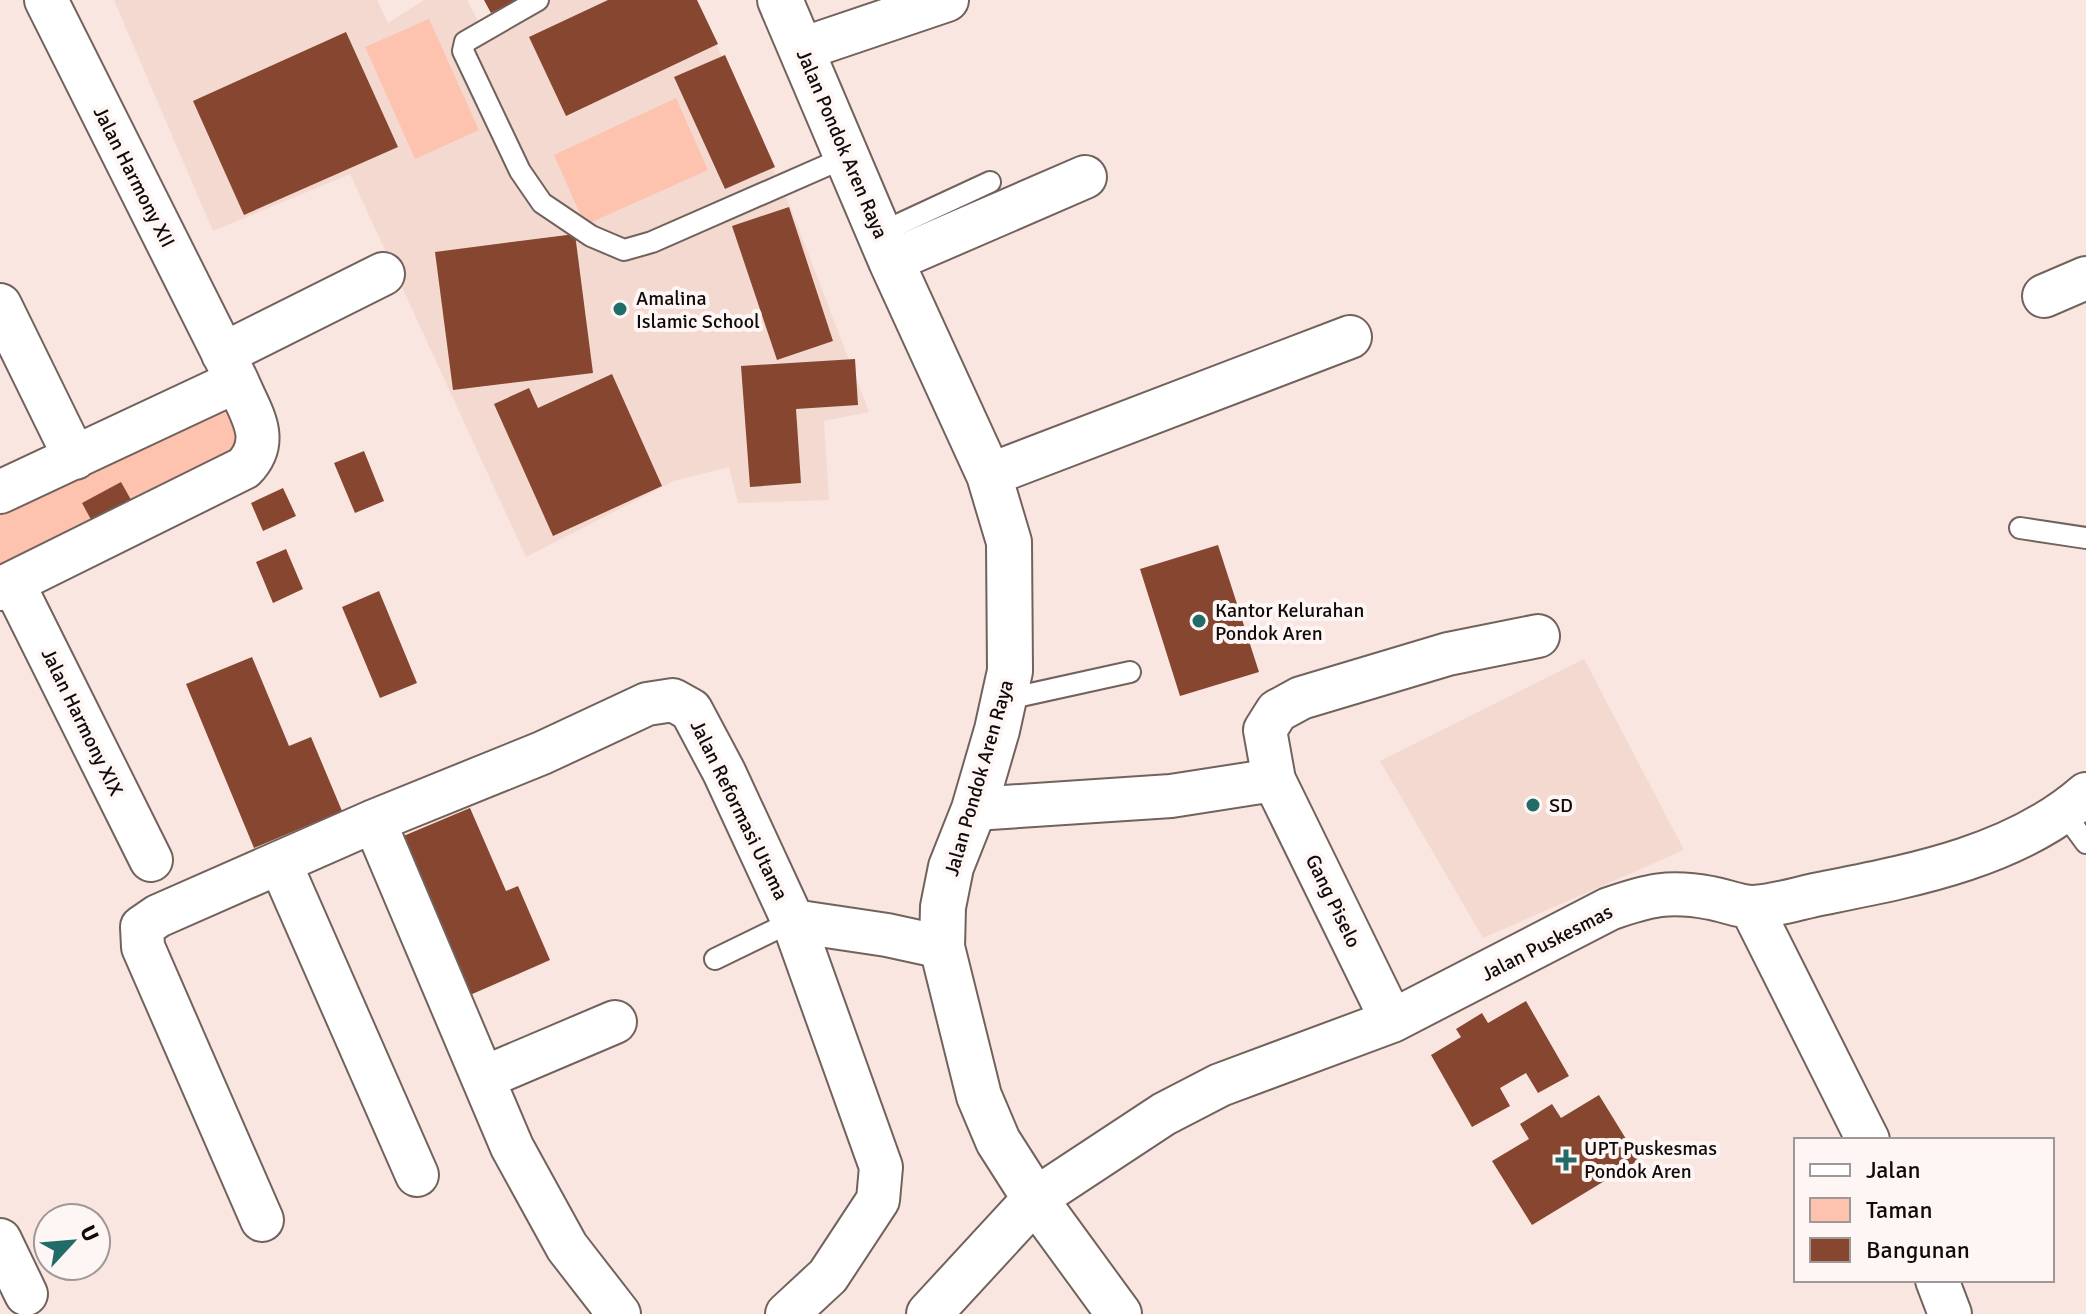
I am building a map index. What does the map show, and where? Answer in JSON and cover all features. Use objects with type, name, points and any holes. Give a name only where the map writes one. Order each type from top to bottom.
[{"type":"main road","name":"Jalan Pondok Aren Raya","points":[[780,0],[846,157],[989,475],[1009,542],[1010,671],[974,809],[951,867],[943,907],[915,941],[998,1141],[1035,1199],[1119,1314]]},
{"type":"main road","points":[[929,1314],[1035,1199]]},
{"type":"street","name":"Jalan Harmony XII","points":[[6,586],[244,468],[255,457],[260,437],[230,367],[46,0]]},
{"type":"street","points":[[802,49],[947,0]]},
{"type":"street","points":[[886,247],[1085,177]]},
{"type":"street","points":[[0,492],[75,458],[383,274]]},
{"type":"street","points":[[2044,296],[2086,278]]},
{"type":"street","points":[[0,305],[75,458]]},
{"type":"street","points":[[989,475],[1350,337]]},
{"type":"street","name":"Jalan Harmony XIX","points":[[6,586],[151,860]]},
{"type":"street","name":"Gang Piselo","points":[[1392,1021],[1274,780],[1265,730],[1277,711],[1301,698],[1448,654],[1538,636]]},
{"type":"street","name":"Jalan Reformasi Utama","points":[[374,821],[542,753],[647,704],[673,700],[691,710],[724,772],[793,921],[915,941]]},
{"type":"street","points":[[974,809],[1171,796],[1274,780]]},
{"type":"street","name":"Jalan Puskesmas","points":[[1035,1199],[1164,1114],[1220,1085],[1392,1021],[1609,909],[1643,897],[1679,892],[1751,907],[1915,875],[2079,817]]},
{"type":"street","points":[[262,1220],[143,947],[142,927],[158,916],[374,821],[512,1147],[567,1247],[619,1314]]},
{"type":"street","points":[[280,863],[417,1175]]},
{"type":"street","points":[[1751,907],[1867,1138]]},
{"type":"street","points":[[787,1314],[828,1276],[878,1200],[881,1167],[793,921]]},
{"type":"street","points":[[483,1078],[615,1022]]},
{"type":"street","points":[[0,1240],[26,1294]]},
{"type":"street","points":[[1938,1282],[1950,1314]]},
{"type":"lane","points":[[538,0],[472,37],[465,42],[463,51],[520,171],[534,192],[542,203],[591,236],[624,250],[652,242],[846,157]]},
{"type":"lane","points":[[886,247],[990,182]]},
{"type":"lane","points":[[2020,528],[2086,538]]},
{"type":"lane","points":[[1003,700],[1130,672]]},
{"type":"lane","points":[[715,959],[793,921]]},
{"type":"shaded area","name":"Amalina Islamic School","points":[[114,0],[377,0],[388,23],[424,0],[467,0],[479,23],[527,0],[696,0],[790,206],[869,412],[824,421],[829,500],[738,503],[729,467],[674,481],[526,557],[350,174],[213,231]]},
{"type":"shaded area","name":"SD","points":[[1584,659],[1684,850],[1483,938],[1380,761]]},
{"type":"green space","points":[[429,19],[479,130],[415,159],[365,47]]},
{"type":"green space","points":[[676,98],[708,170],[585,225],[554,155]]},
{"type":"green space","points":[[228,408],[249,449],[0,581],[0,512]]},
{"type":"building","points":[[484,0],[518,0],[491,13]]},
{"type":"building","points":[[608,0],[697,0],[718,44],[566,116],[529,37]]},
{"type":"building","points":[[346,32],[398,147],[244,215],[193,101]]},
{"type":"building","points":[[725,55],[775,167],[725,189],[674,77]]},
{"type":"building","points":[[789,207],[833,341],[777,360],[732,226]]},
{"type":"building","points":[[575,234],[593,373],[453,390],[435,252]]},
{"type":"building","points":[[855,359],[858,405],[796,409],[801,483],[750,487],[741,366]]},
{"type":"building","points":[[612,374],[662,486],[553,536],[494,404],[529,388],[538,408]]},
{"type":"building","points":[[364,451],[384,501],[355,513],[334,463]]},
{"type":"building","points":[[121,482],[135,507],[95,527],[82,503]]},
{"type":"building","points":[[283,488],[296,516],[263,531],[251,503]]},
{"type":"building","name":"Kantor Kelurahan Pondok Aren","points":[[1218,545],[1259,672],[1180,696],[1140,569]]},
{"type":"building","points":[[286,549],[303,589],[273,603],[256,562]]},
{"type":"building","points":[[379,591],[417,683],[380,698],[342,607]]},
{"type":"building","points":[[252,657],[289,746],[311,737],[342,811],[254,848],[186,684]]},
{"type":"building","points":[[470,808],[506,891],[518,886],[550,960],[470,995],[401,837]]},
{"type":"building","name":"UPT Puskesmas Pondok Aren","points":[[1526,1001],[1569,1076],[1538,1093],[1526,1073],[1500,1088],[1510,1106],[1472,1127],[1431,1055],[1461,1037],[1456,1029],[1482,1013],[1488,1023]]},
{"type":"building","name":"UPT Puskesmas Pondok Aren","points":[[1599,1095],[1639,1160],[1532,1225],[1492,1161],[1529,1139],[1520,1124],[1552,1104],[1561,1118]]},
{"type":"place","name":"Amalina Islamic School","points":[[620,309]]},
{"type":"place","name":"Kantor Kelurahan Pondok Aren","points":[[1199,621]]},
{"type":"place","name":"SD","points":[[1533,805]]},
{"type":"place","name":"UPT Puskesmas Pondok Aren","points":[[1566,1160]]}]
